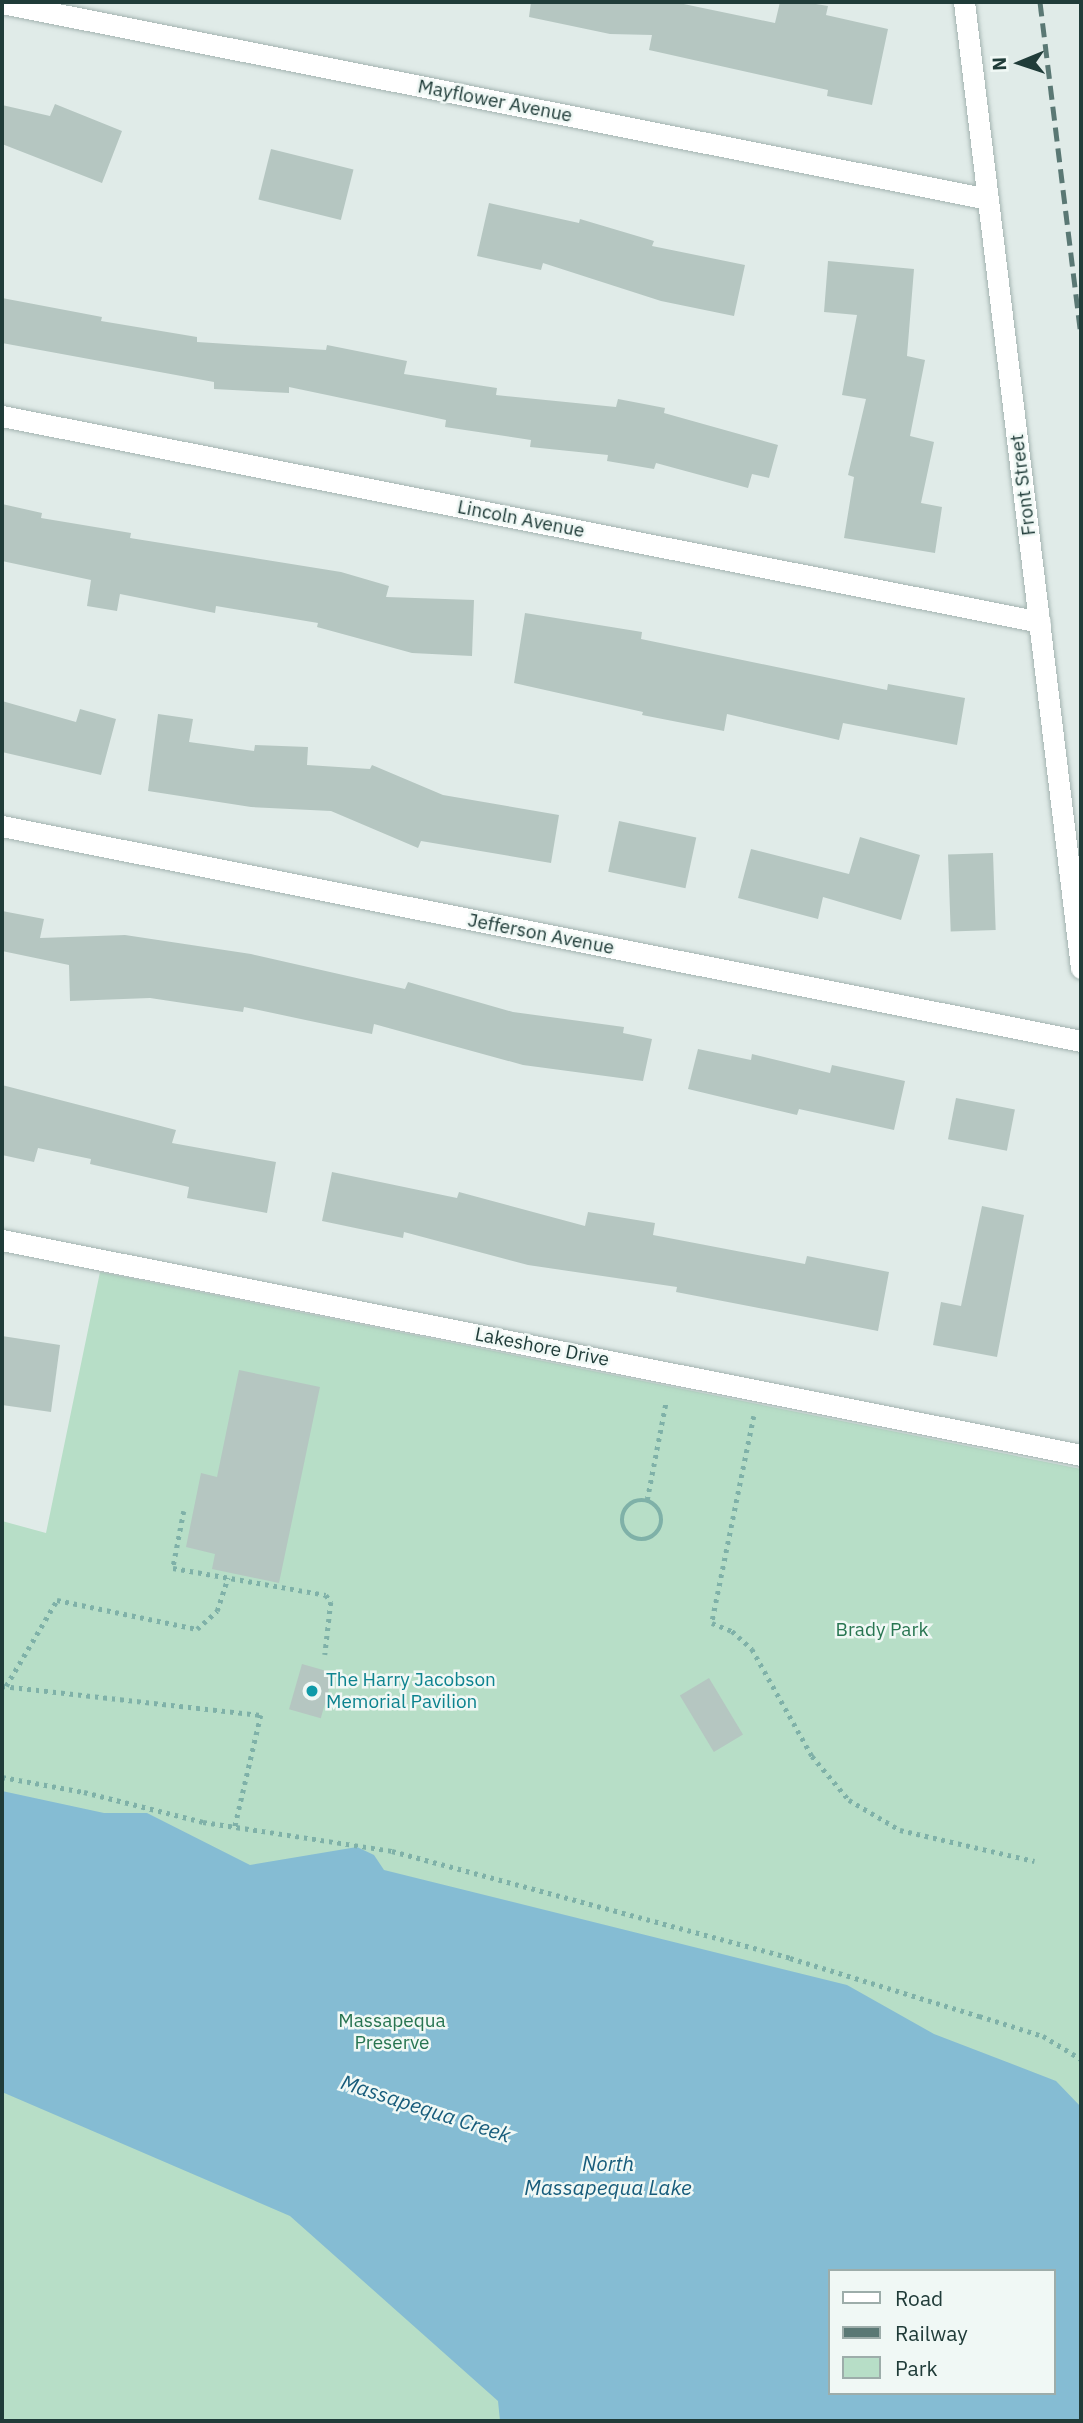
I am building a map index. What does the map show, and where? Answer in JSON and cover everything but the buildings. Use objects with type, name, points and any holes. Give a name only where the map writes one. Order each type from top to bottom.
[{"type":"street","name":"Front Street","points":[[964,2],[1081,968]]},
{"type":"street","name":"Mayflower Avenue","points":[[2,3],[988,199]]},
{"type":"street","name":"Lincoln Avenue","points":[[2,416],[1040,622]]},
{"type":"street","name":"Jefferson Avenue","points":[[2,827],[1081,1041]]},
{"type":"street","name":"Lakeshore Drive","points":[[2,1240],[1081,1455]]},
{"type":"path","points":[[647,1500],[671,1373]]},
{"type":"path","points":[[759,1391],[712,1623],[732,1631],[752,1649],[812,1756],[849,1800],[900,1830],[1034,1861]]},
{"type":"path","points":[[647,1500],[658,1507],[662,1526],[654,1536],[636,1539],[625,1531],[622,1518],[634,1501],[647,1500]]},
{"type":"path","points":[[184,1511],[173,1568],[326,1595],[331,1602],[326,1655]]},
{"type":"path","points":[[228,1578],[217,1611],[197,1629],[57,1600],[4,1686],[261,1715],[235,1826]]},
{"type":"path","points":[[2,1777],[235,1826],[393,1851],[677,1931],[790,1958],[1043,2036],[1081,2059]]},
{"type":"green space","name":"Massapequa Preserve","points":[[100,1272],[1081,1469],[1081,2421],[2,2421],[2,1521],[46,1533]]},
{"type":"water","name":"North Massapequa Lake","points":[[2,1791],[104,1813],[147,1813],[250,1865],[357,1847],[374,1855],[384,1870],[847,1985],[934,2034],[1056,2081],[1081,2107],[1081,2421],[500,2421],[498,2401],[290,2216],[2,2092]]},
{"type":"railway","points":[[1040,2],[1081,335]]},
{"type":"place","name":"The Harry Jacobson Memorial Pavilion","points":[[312,1691]]},
{"type":"park label","name":"Brady Park","points":[[882,1630]]},
{"type":"water label","name":"Massapequa Creek","points":[[426,2108]]}]
